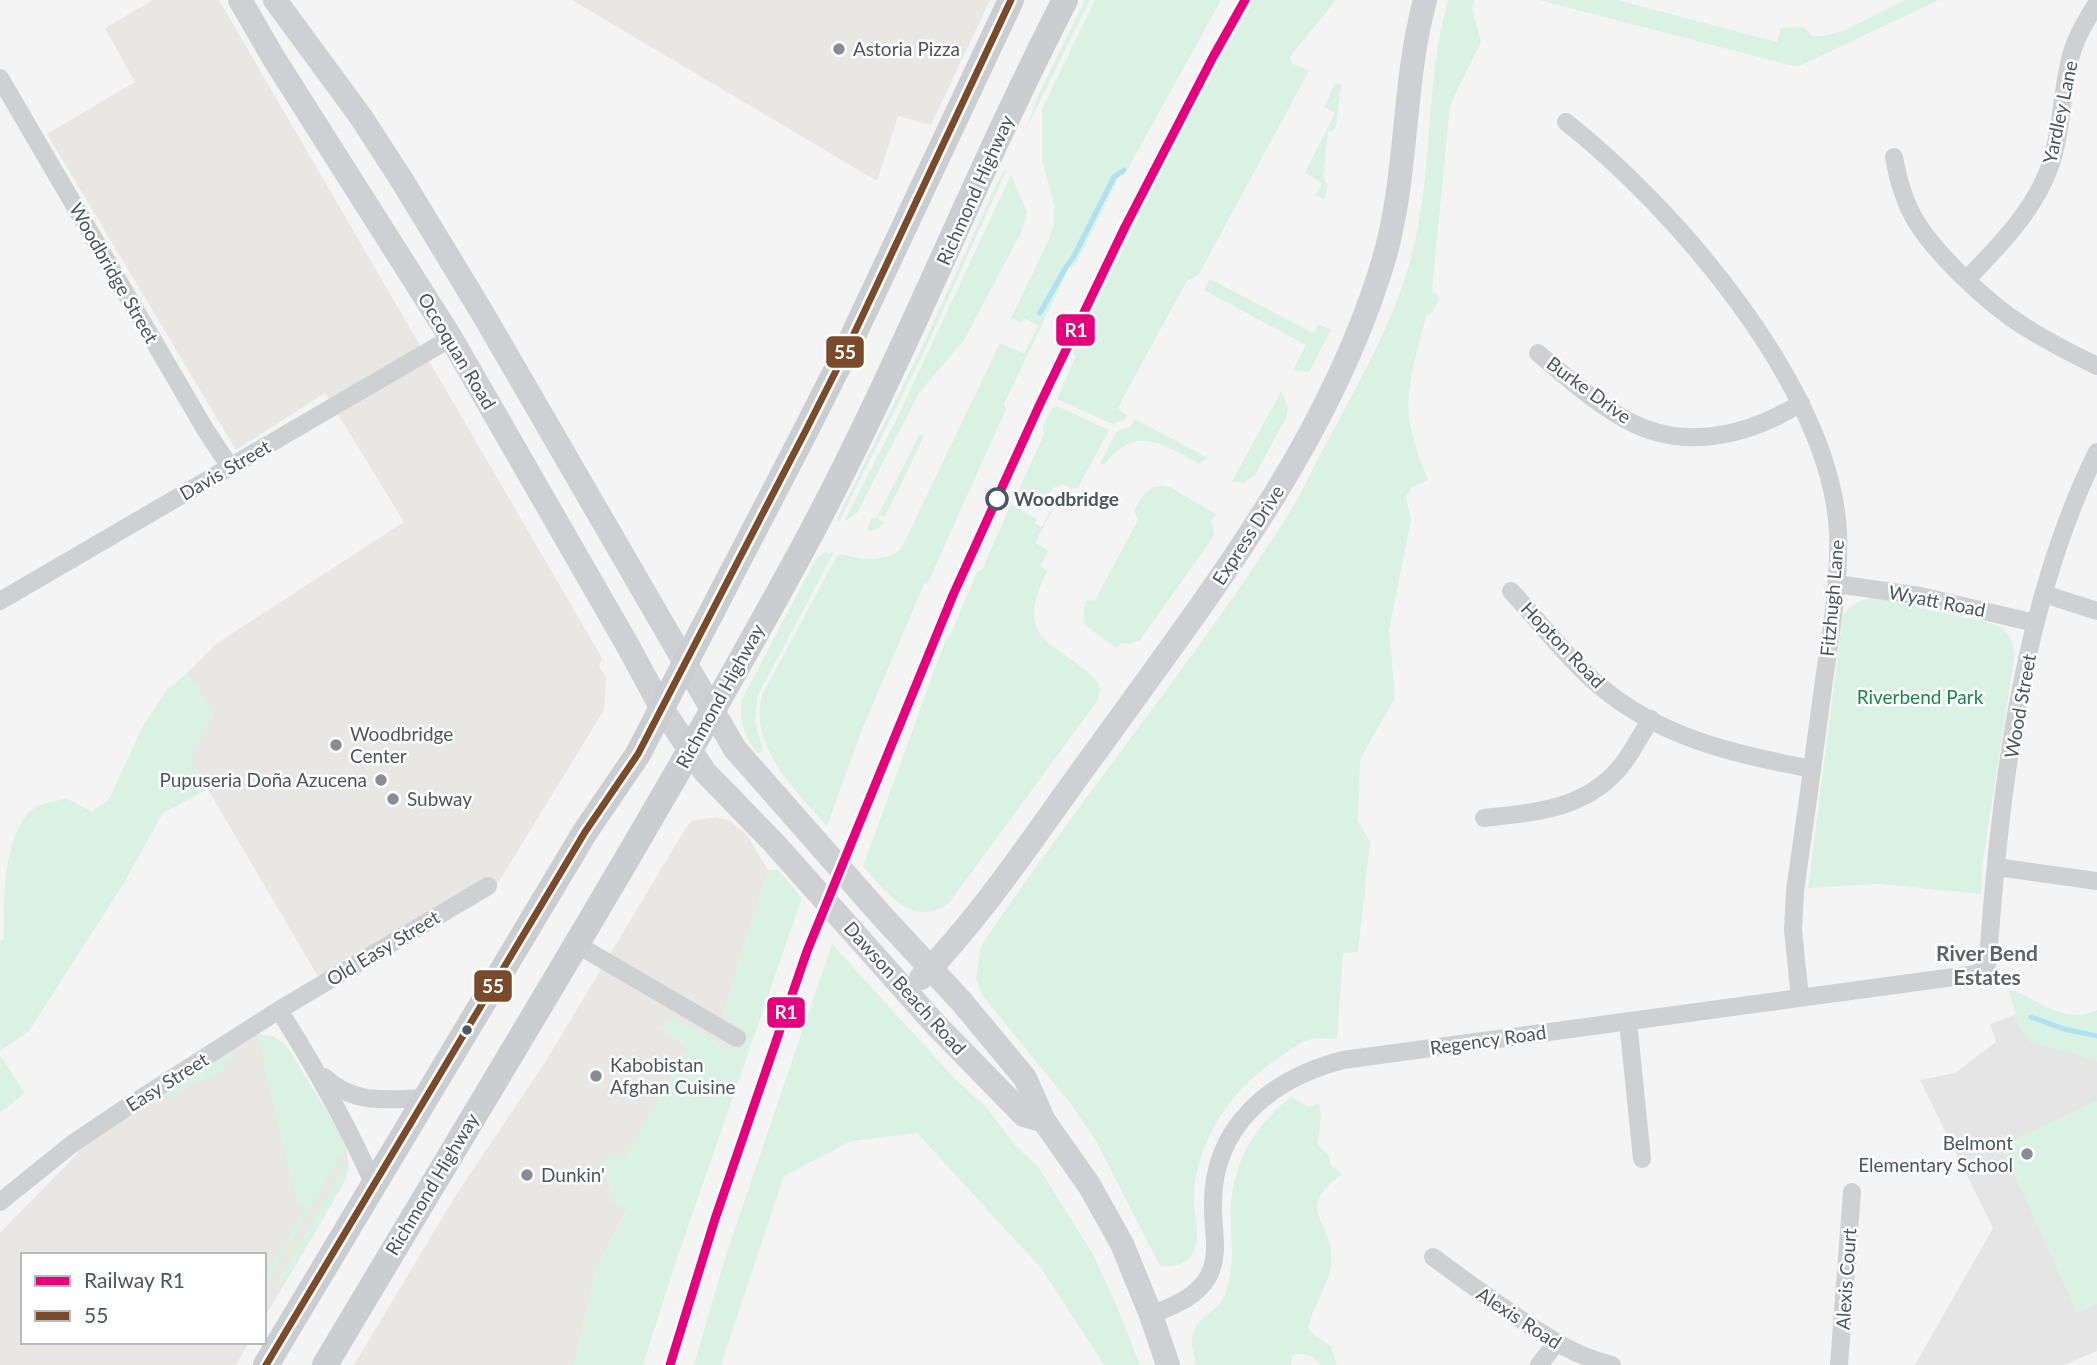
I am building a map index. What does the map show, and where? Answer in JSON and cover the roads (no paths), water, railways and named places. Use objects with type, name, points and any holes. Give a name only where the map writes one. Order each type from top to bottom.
[{"type":"main road","points":[[266,1365],[585,832],[638,754],[844,355],[1011,0]]},
{"type":"main road","name":"Richmond Highway","points":[[325,1365],[576,944],[803,549],[891,375],[1036,56],[1065,0]]},
{"type":"street","name":"Occoquan Road","points":[[240,0],[273,57],[451,338],[615,621],[662,709],[689,751]]},
{"type":"street","points":[[275,0],[361,117],[403,182],[502,346],[712,709]]},
{"type":"street","name":"Express Drive","points":[[907,993],[976,916],[1211,593],[1284,480],[1345,365],[1365,317],[1394,219],[1417,35],[1426,0]]},
{"type":"street","name":"Yardley Lane","points":[[1967,279],[2008,236],[2031,202],[2050,166],[2069,62],[2082,28],[2095,6]]},
{"type":"street","name":"Woodbridge Street","points":[[0,78],[230,467]]},
{"type":"street","name":"Fitzhugh Lane","points":[[1566,121],[1624,172],[1672,221],[1716,274],[1763,340],[1801,402],[1817,438],[1832,485],[1838,531],[1837,584],[1794,909],[1795,963],[1800,998]]},
{"type":"street","points":[[1894,157],[1899,181],[1917,222],[1928,238],[1967,279],[2028,329],[2097,366]]},
{"type":"street","name":"Davis Street","points":[[0,601],[451,338]]},
{"type":"street","name":"Burke Drive","points":[[1538,353],[1612,412],[1644,428],[1667,435],[1704,438],[1731,434],[1759,426],[1801,402]]},
{"type":"street","name":"Wood Street","points":[[1984,969],[1988,962],[1996,867],[2020,695],[2035,623],[2063,535],[2097,452]]},
{"type":"street","name":"Wyatt Road","points":[[1837,584],[1920,596],[2035,623]]},
{"type":"street","name":"Hopton Road","points":[[1511,591],[1597,683],[1651,719],[1697,742],[1812,769]]},
{"type":"street","points":[[2044,594],[2097,611]]},
{"type":"street","name":"Dawson Beach Road","points":[[712,709],[735,749],[882,916],[932,968],[1025,1079],[1044,1121],[1108,1216],[1151,1315],[1168,1365]]},
{"type":"street","points":[[1483,818],[1525,814],[1578,801],[1598,788],[1615,772],[1651,719]]},
{"type":"street","name":"Dawson Beach Road","points":[[689,751],[724,794],[785,855],[907,993],[1024,1115],[1044,1121]]},
{"type":"street","points":[[1996,867],[2097,881]]},
{"type":"street","name":"Old Easy Street","points":[[279,1010],[488,886]]},
{"type":"street","points":[[576,944],[737,1038]]},
{"type":"street","name":"Regency Road","points":[[1151,1315],[1196,1292],[1207,1279],[1216,1248],[1214,1179],[1225,1146],[1234,1130],[1247,1114],[1280,1085],[1320,1066],[1343,1060],[1976,974],[1984,969]]},
{"type":"street","points":[[279,1010],[318,1073],[356,1144],[374,1185]]},
{"type":"street","name":"Easy Street","points":[[0,1202],[88,1132],[279,1010]]},
{"type":"street","points":[[1628,1021],[1642,1159]]},
{"type":"street","points":[[318,1073],[340,1090],[355,1097],[427,1098]]},
{"type":"street","name":"Alexis Court","points":[[1839,1365],[1852,1192]]},
{"type":"street","name":"Alexis Road","points":[[1433,1257],[1556,1343],[1574,1353],[1612,1365]]},
{"type":"street","points":[[1539,1365],[1556,1343]]},
{"type":"waterway","points":[[1040,313],[1074,256],[1114,177],[1124,170]]},
{"type":"waterway","points":[[2031,1017],[2064,1029],[2097,1036]]},
{"type":"rail line","name":"R1","points":[[670,1365],[715,1219],[807,951],[953,595],[1039,406],[1125,227],[1245,0]]},
{"type":"place","name":"Astoria Pizza","points":[[839,49]]},
{"type":"place","name":"Woodbridge","points":[[997,499]]},
{"type":"place","name":"Woodbridge Center","points":[[336,745]]},
{"type":"place","name":"Pupuseria Doña Azucena","points":[[381,780]]},
{"type":"place","name":"Subway","points":[[393,799]]},
{"type":"place","name":"Kabobistan Afghan Cuisine","points":[[596,1076]]},
{"type":"place","name":"Belmont Elementary School","points":[[2027,1154]]},
{"type":"place","name":"Dunkin'","points":[[527,1175]]},
{"type":"district","name":"River Bend Estates","points":[[1987,966]]},
{"type":"park label","name":"Riverbend Park","points":[[1920,697]]}]
